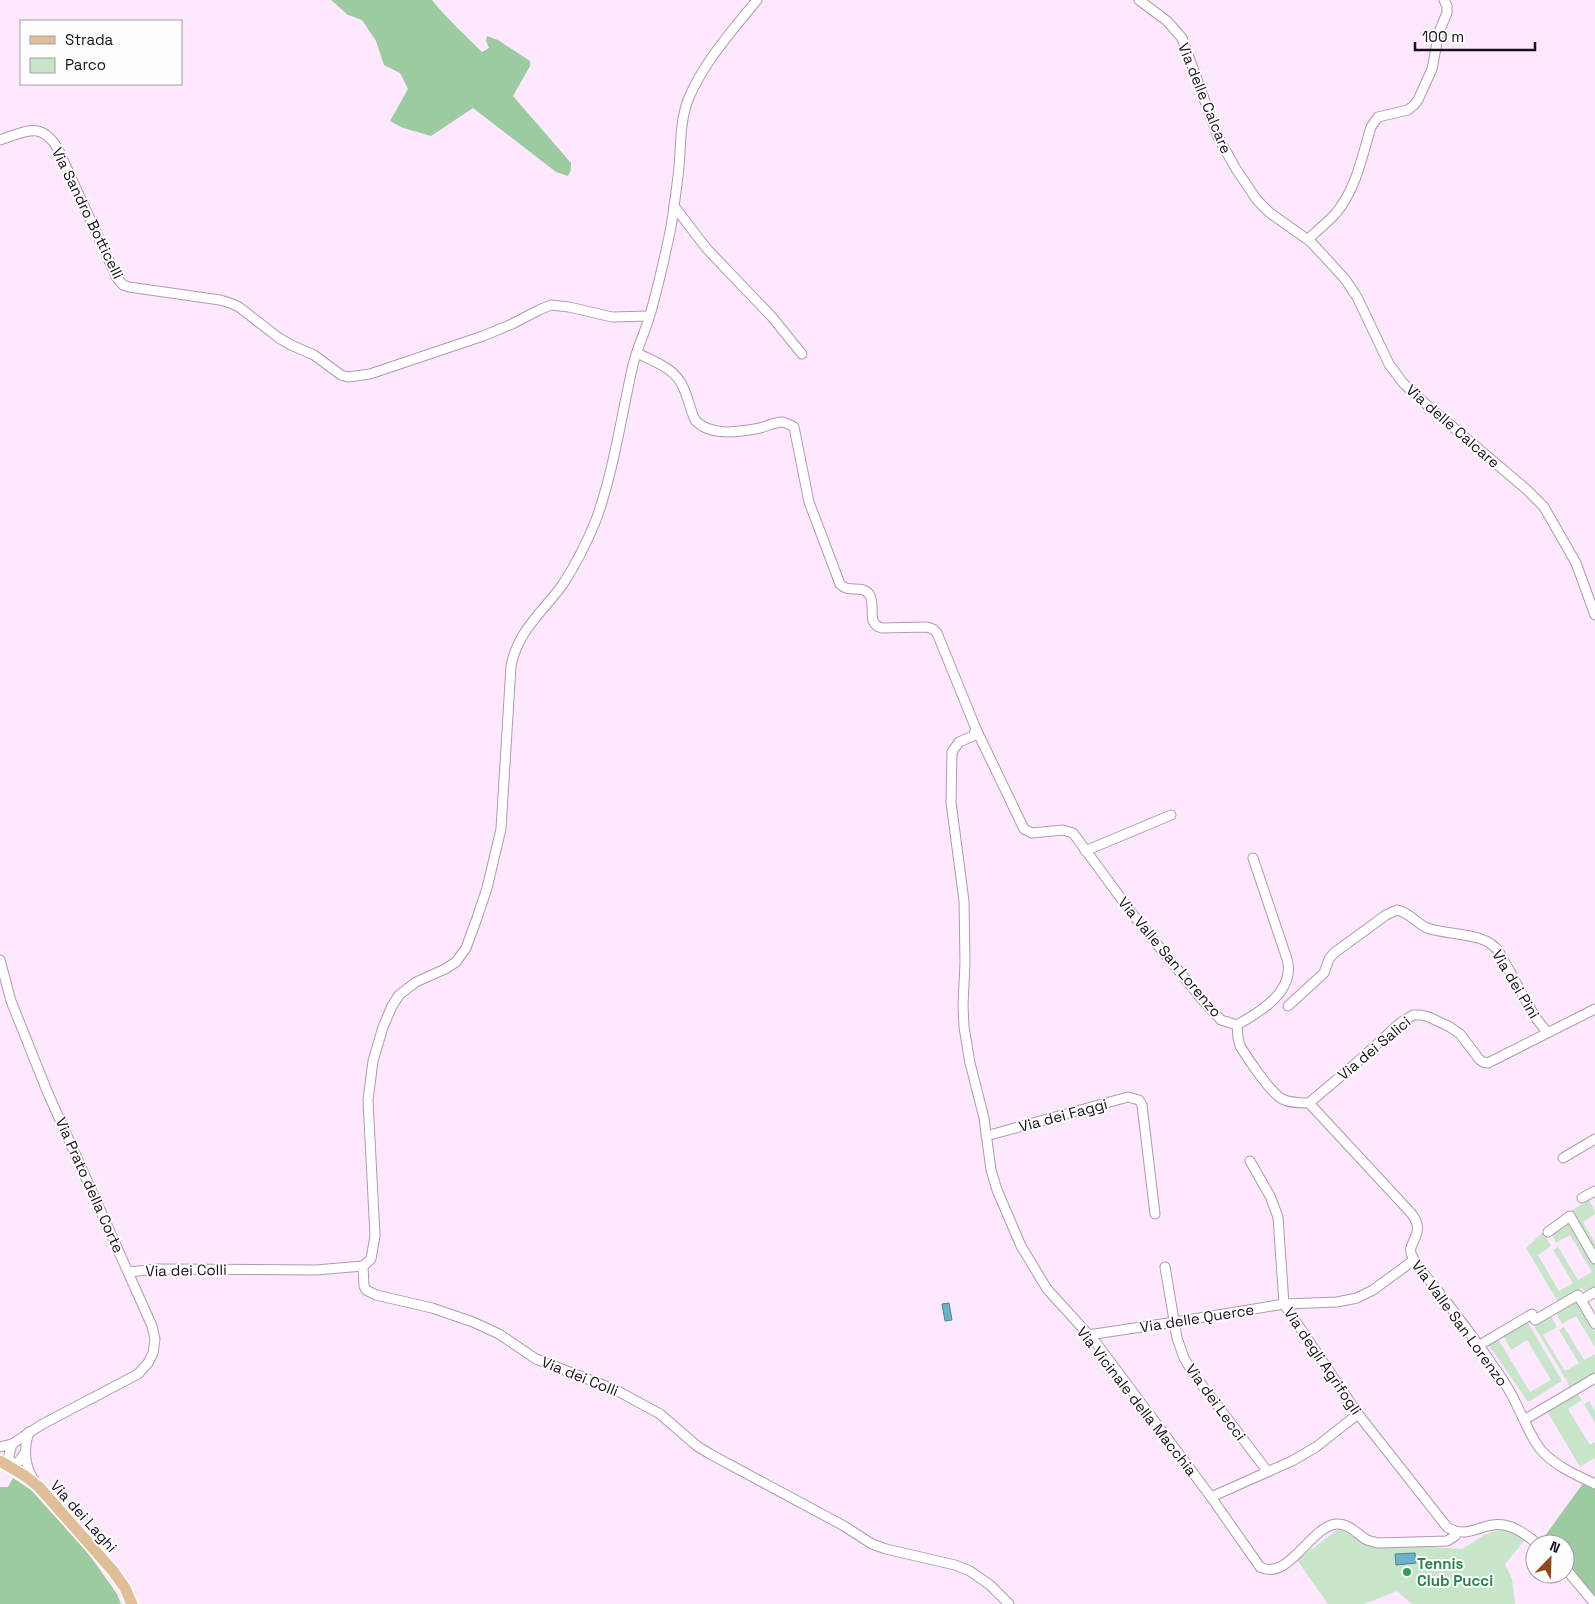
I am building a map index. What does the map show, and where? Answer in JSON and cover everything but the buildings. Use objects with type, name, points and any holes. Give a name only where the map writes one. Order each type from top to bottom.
[{"type":"main road","name":"Via dei Laghi","points":[[5,1463],[29,1478],[39,1487],[116,1575],[132,1604]]},
{"type":"street","points":[[363,1266],[371,1259],[375,1240],[368,1100],[370,1078],[377,1045],[385,1022],[399,995],[416,982],[456,962],[466,948],[477,918],[489,880],[501,829],[514,653],[524,633],[570,573],[591,532],[606,486],[637,353],[649,316],[670,227],[679,169],[682,122],[687,102],[710,60],[757,0]]},
{"type":"street","name":"Via delle Calcare","points":[[1139,0],[1171,24],[1182,38],[1216,132],[1232,163],[1251,193],[1270,213],[1308,239],[1328,258],[1349,284],[1387,360],[1402,383],[1526,489],[1544,507],[1576,563],[1595,615]]},
{"type":"street","points":[[1308,239],[1336,212],[1350,192],[1356,178],[1370,127],[1374,120],[1382,115],[1408,110],[1418,100],[1432,69],[1438,36],[1448,13],[1444,0]]},
{"type":"street","name":"Via Sandro Botticelli","points":[[0,140],[34,130],[41,131],[49,136],[58,149],[117,278],[123,285],[230,303],[242,309],[279,338],[318,357],[339,373],[348,377],[370,374],[483,336],[551,305],[569,306],[608,317],[649,316]]},
{"type":"street","points":[[674,206],[707,249],[772,317],[802,354]]},
{"type":"street","points":[[637,353],[662,365],[677,378],[683,386],[696,420],[708,429],[743,431],[782,422],[794,427],[810,502],[838,582],[847,589],[860,589],[867,593],[871,600],[873,622],[878,627],[927,627],[935,630],[976,729]]},
{"type":"street","name":"Via Valle San Lorenzo","points":[[976,729],[1024,829],[1034,833],[1068,831],[1076,836],[1085,851],[1134,916],[1214,1013],[1224,1021],[1237,1025],[1240,1046],[1274,1092],[1287,1101],[1309,1102],[1413,1215],[1418,1227],[1418,1233],[1410,1249],[1414,1260],[1444,1298],[1510,1392],[1535,1442],[1546,1455],[1560,1466],[1595,1484]]},
{"type":"street","name":"Via Vicinale della Macchia","points":[[976,729],[973,736],[959,742],[952,752],[951,802],[964,900],[964,1027],[970,1063],[984,1118],[994,1182],[1021,1246],[1047,1289],[1097,1344],[1211,1497],[1260,1567],[1267,1570],[1281,1567],[1323,1530],[1335,1524],[1347,1526],[1368,1540],[1378,1544],[1446,1541],[1451,1540],[1457,1532]]},
{"type":"street","points":[[1085,851],[1171,815]]},
{"type":"street","points":[[1237,1025],[1266,1008],[1285,984],[1289,970],[1254,858]]},
{"type":"street","name":"Via dei Pini","points":[[1288,1006],[1324,973],[1329,959],[1334,953],[1386,914],[1397,910],[1406,913],[1427,928],[1479,938],[1493,945],[1499,952],[1535,1017],[1547,1032]]},
{"type":"street","name":"Via Prato della Corte","points":[[0,960],[11,1001],[44,1082],[130,1272],[154,1331],[155,1343],[148,1363],[142,1371],[29,1432],[12,1444]]},
{"type":"street","name":"Via dei Salici","points":[[1309,1102],[1354,1066],[1400,1023],[1413,1015],[1429,1017],[1450,1026],[1460,1034],[1479,1059],[1486,1063],[1595,1008]]},
{"type":"street","name":"Via dei Faggi","points":[[986,1136],[1128,1097],[1139,1100],[1142,1105],[1155,1214]]},
{"type":"street","points":[[1562,1158],[1595,1139]]},
{"type":"street","name":"Via degli Agrifogli","points":[[1250,1161],[1271,1198],[1278,1217],[1284,1304],[1358,1414],[1444,1524],[1457,1532]]},
{"type":"street","points":[[1582,1198],[1595,1191]]},
{"type":"street","points":[[1548,1232],[1570,1216],[1595,1258]]},
{"type":"street","name":"Via delle Querce","points":[[1088,1335],[1284,1304],[1337,1302],[1357,1298],[1373,1290],[1414,1260]]},
{"type":"street","name":"Via dei Colli","points":[[130,1272],[157,1269],[316,1270],[363,1266],[364,1286],[371,1293],[392,1300],[432,1308],[473,1322],[499,1334],[536,1359],[616,1390],[660,1414],[697,1446],[710,1454],[844,1526],[866,1541],[882,1548],[963,1568],[982,1578],[1009,1604]]},
{"type":"street","name":"Via dei Lecci","points":[[1165,1267],[1180,1347],[1188,1366],[1268,1472]]},
{"type":"street","points":[[1581,1300],[1595,1292]]},
{"type":"street","points":[[1478,1346],[1532,1314],[1535,1320],[1578,1295],[1595,1324]]},
{"type":"street","points":[[1524,1420],[1595,1378]]},
{"type":"street","points":[[1211,1497],[1292,1461],[1316,1447],[1358,1414]]},
{"type":"street","points":[[29,1432],[25,1453],[28,1470],[39,1487]]},
{"type":"street","points":[[0,1447],[12,1444],[5,1463]]},
{"type":"street","points":[[5,1463],[19,1461],[25,1453]]},
{"type":"street","points":[[1457,1532],[1468,1532],[1487,1525],[1501,1524],[1515,1528],[1525,1535]]},
{"type":"street","points":[[1575,1580],[1594,1602]]},
{"type":"green space","points":[[331,0],[432,0],[482,52],[489,48],[486,41],[487,36],[498,40],[530,61],[530,66],[513,96],[571,163],[571,170],[568,176],[556,172],[473,108],[431,136],[403,128],[390,121],[408,89],[400,73],[384,65],[376,41],[362,20],[348,15]]},
{"type":"green space","points":[[1589,1200],[1595,1214],[1583,1222],[1595,1243],[1595,1250],[1572,1210]]},
{"type":"green space","points":[[1567,1221],[1570,1222],[1595,1264],[1595,1287],[1585,1292],[1581,1288],[1558,1302],[1526,1248],[1543,1232],[1551,1246],[1538,1255],[1559,1291],[1573,1283],[1553,1250],[1558,1247],[1578,1280],[1592,1272],[1570,1235],[1556,1243],[1552,1234]]},
{"type":"green space","points":[[1577,1301],[1595,1332],[1595,1347],[1576,1316],[1562,1324],[1556,1313]]},
{"type":"green space","points":[[1551,1316],[1557,1327],[1543,1335],[1565,1371],[1579,1363],[1559,1330],[1564,1327],[1584,1360],[1595,1354],[1595,1374],[1571,1388],[1534,1326]]},
{"type":"green space","points":[[1527,1321],[1562,1381],[1528,1402],[1488,1344],[1498,1339],[1530,1392],[1551,1380],[1527,1340],[1511,1350],[1503,1335]]},
{"type":"green space","points":[[1577,1393],[1582,1400],[1568,1409],[1590,1445],[1595,1442],[1595,1458],[1580,1467],[1547,1411]]},
{"type":"green space","points":[[1589,1401],[1595,1411],[1595,1423],[1584,1404]]},
{"type":"green space","points":[[13,1478],[31,1490],[88,1553],[117,1594],[121,1604],[0,1604],[0,1487],[8,1487]]},
{"type":"green space","points":[[1584,1482],[1595,1487],[1595,1596],[1575,1573],[1575,1534],[1546,1534]]},
{"type":"green space","name":"Tennis Club Pucci","points":[[1340,1528],[1364,1542],[1462,1549],[1484,1535],[1504,1528],[1525,1540],[1505,1564],[1512,1579],[1515,1604],[1412,1604],[1397,1591],[1364,1604],[1328,1604],[1297,1560]]},
{"type":"water","points":[[949,1303],[952,1320],[945,1321],[942,1304]]},
{"type":"water","points":[[1415,1553],[1416,1563],[1396,1565],[1395,1554]]},
{"type":"place","name":"Tennis Club Pucci","points":[[1407,1572]]}]
